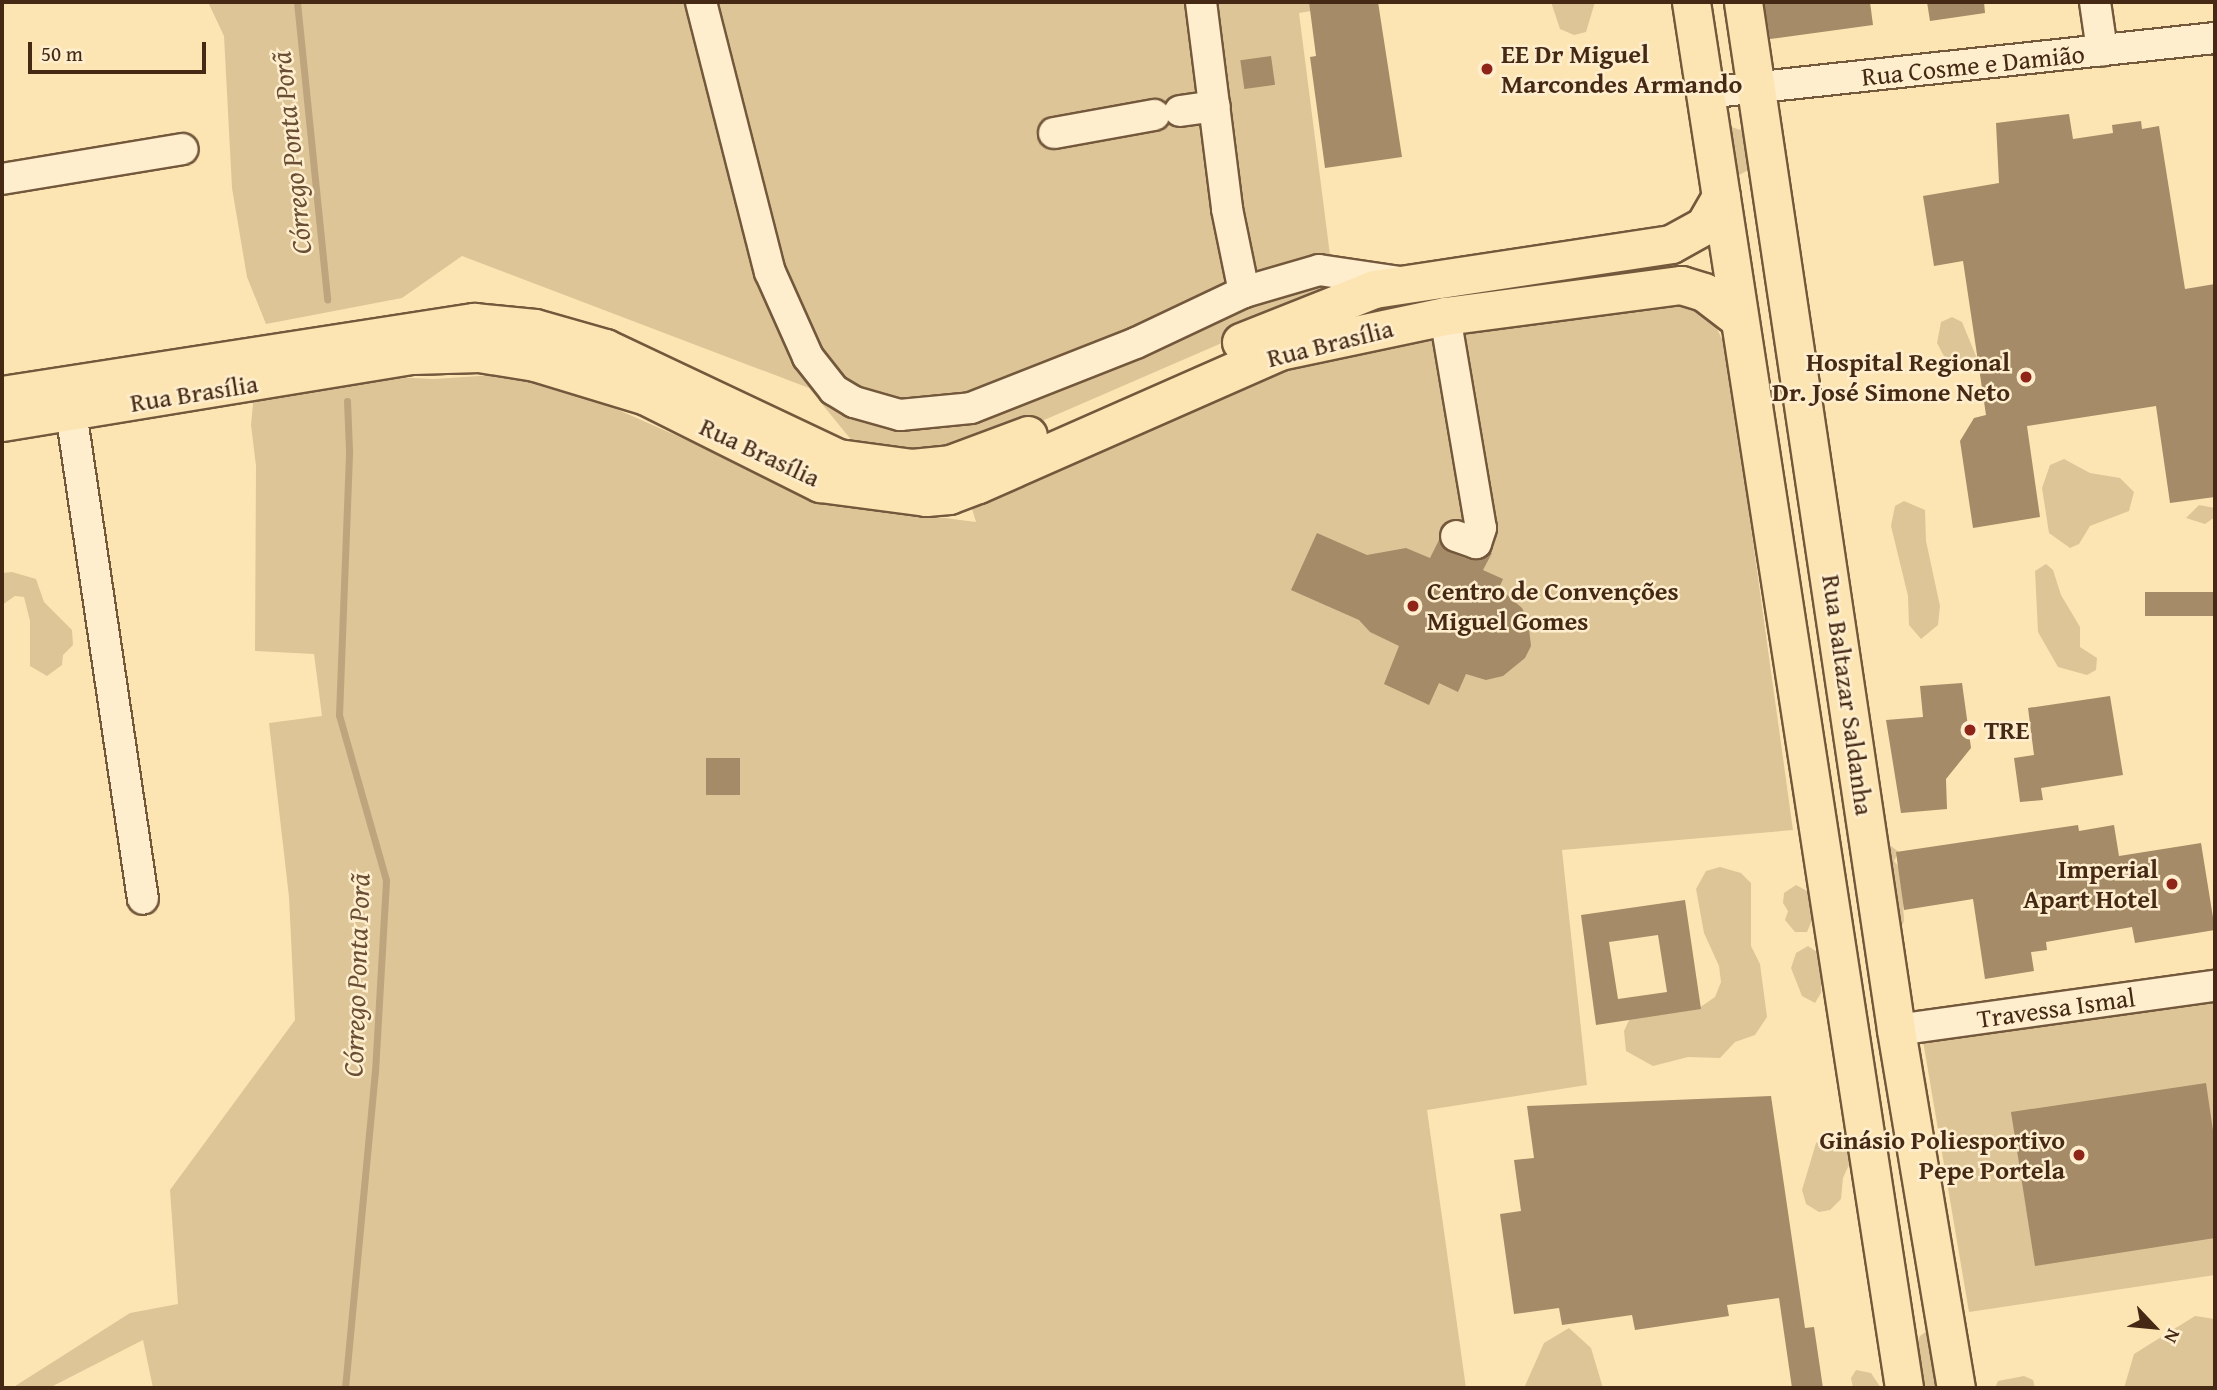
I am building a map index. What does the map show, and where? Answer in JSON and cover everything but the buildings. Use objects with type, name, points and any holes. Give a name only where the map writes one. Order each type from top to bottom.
[{"type":"main road","name":"Rua Baltazar Saldanha","points":[[1691,2],[1730,91],[1837,614],[1896,1030],[1925,1189],[1956,1388]]},
{"type":"main road","name":"Rua Baltazar Saldanha","points":[[1743,2],[1730,91],[1721,196],[1904,1388]]},
{"type":"main road","name":"Rua Brasília","points":[[2,422],[412,355],[479,353],[535,362],[646,396],[820,483],[926,497],[948,495],[1279,351],[1445,316],[1515,288],[1671,244],[1704,226],[1721,196]]},
{"type":"main road","name":"Rua Brasília","points":[[2,396],[442,324],[505,324],[535,328],[635,359],[811,449],[838,458],[912,468],[982,454],[1299,318],[1374,289],[1414,284],[1515,288],[1681,285],[1704,292],[1739,319]]},
{"type":"main road","points":[[1785,620],[1837,614]]},
{"type":"main road","points":[[1872,1190],[1925,1189]]},
{"type":"street","points":[[701,2],[770,272],[808,357],[834,390],[854,402],[900,415],[971,408],[1136,343],[1244,292],[1319,270],[1341,269],[1414,284]]},
{"type":"street","points":[[1201,2],[1227,208],[1244,292]]},
{"type":"street","points":[[2095,2],[2102,50]]},
{"type":"street","name":"Rua Cosme e Damião","points":[[1730,91],[2215,38]]},
{"type":"street","points":[[1054,133],[1214,106]]},
{"type":"street","points":[[2,179],[183,149]]},
{"type":"street","points":[[1445,316],[1481,528],[1476,543],[1456,536]]},
{"type":"street","points":[[71,412],[143,899]]},
{"type":"street","name":"Travessa Ismal","points":[[1896,1030],[2215,986]]},
{"type":"shaded area","points":[[208,2],[1320,2],[1311,11],[1299,13],[1335,294],[991,443],[866,458],[809,388],[462,256],[402,298],[266,324],[247,277],[232,188],[224,36]]},
{"type":"shaded area","points":[[1551,2],[1595,2],[1586,32],[1574,35],[1560,29]]},
{"type":"shaded area","points":[[1725,125],[1750,133],[1752,168],[1732,179]]},
{"type":"shaded area","points":[[1673,304],[1688,306],[1713,321],[1726,347],[1793,830],[1562,850],[1587,1085],[1427,1110],[1466,1388],[153,1388],[143,1340],[49,1388],[12,1388],[130,1313],[178,1304],[170,1190],[295,1020],[289,897],[269,723],[322,716],[314,654],[255,651],[256,466],[251,425],[256,371],[434,379],[494,375],[534,380],[571,389],[829,503],[976,522],[970,502],[1313,357]]},
{"type":"shaded area","points":[[1952,317],[1962,322],[1976,356],[1977,366],[1970,373],[1949,366],[1937,343],[1941,322]]},
{"type":"shaded area","points":[[2064,459],[2090,473],[2120,478],[2134,492],[2129,511],[2090,526],[2079,544],[2070,548],[2049,533],[2042,488],[2050,465]]},
{"type":"shaded area","points":[[1904,501],[1925,510],[1926,541],[1940,606],[1938,625],[1921,639],[1909,625],[1908,596],[1891,526],[1895,506]]},
{"type":"shaded area","points":[[2199,505],[2215,508],[2215,517],[2205,524],[2186,518]]},
{"type":"shaded area","points":[[2046,564],[2053,570],[2061,595],[2080,627],[2080,647],[2097,658],[2096,670],[2087,675],[2058,667],[2038,632],[2035,571]]},
{"type":"shaded area","points":[[12,572],[36,579],[44,602],[72,630],[73,645],[63,655],[62,665],[47,676],[30,666],[30,621],[24,597],[15,596],[2,605],[2,573]]},
{"type":"shaded area","points":[[1887,843],[1899,852],[1894,861],[1901,869],[1904,921],[1898,935],[1882,844]]},
{"type":"shaded area","points":[[1720,867],[1741,873],[1751,883],[1751,946],[1760,964],[1767,1017],[1755,1035],[1735,1042],[1720,1058],[1688,1057],[1653,1066],[1626,1051],[1624,1031],[1630,1018],[1699,1008],[1715,997],[1721,982],[1719,966],[1704,933],[1696,889],[1706,871]]},
{"type":"shaded area","points":[[1796,885],[1809,892],[1813,918],[1807,932],[1795,932],[1785,920],[1788,911],[1783,903],[1784,893]]},
{"type":"shaded area","points":[[1808,946],[1817,952],[1821,967],[1821,993],[1815,1003],[1802,996],[1791,968],[1796,953]]},
{"type":"shaded area","name":"Ginásio Poliesportivo Pepe Portela","points":[[2215,999],[2215,1275],[1969,1312],[1922,1035]]},
{"type":"shaded area","points":[[1833,1133],[1847,1138],[1852,1158],[1843,1178],[1841,1199],[1830,1210],[1819,1212],[1806,1204],[1802,1190],[1816,1143]]},
{"type":"shaded area","points":[[2195,1316],[2215,1319],[2215,1388],[2124,1388],[2134,1354]]},
{"type":"shaded area","points":[[1948,1327],[1967,1337],[1974,1388],[1908,1388],[1910,1358],[1920,1336],[1928,1330]]},
{"type":"shaded area","points":[[1569,1328],[1591,1348],[1603,1388],[1524,1388],[1544,1343]]},
{"type":"shaded area","points":[[1856,1370],[1871,1373],[1881,1388],[1853,1388],[1851,1378]]},
{"type":"shaded area","points":[[2024,1376],[2033,1380],[2035,1388],[1995,1388],[1998,1381]]},
{"type":"waterway","name":"Córrego Ponta Porã","points":[[297,2],[327,299]]},
{"type":"waterway","name":"Córrego Ponta Porã","points":[[345,1388],[375,1072],[386,880],[339,715],[349,450],[347,401]]},
{"type":"place","name":"EE Dr Miguel Marcondes Armando","points":[[1487,69]]},
{"type":"place","name":"Hospital Regional Dr. José Simone Neto","points":[[2026,377]]},
{"type":"place","name":"Centro de Convenções Miguel Gomes","points":[[1413,606]]},
{"type":"place","name":"TRE","points":[[1970,730]]},
{"type":"place","name":"Imperial Apart Hotel","points":[[2172,884]]},
{"type":"place","name":"Ginásio Poliesportivo Pepe Portela","points":[[2079,1155]]}]
